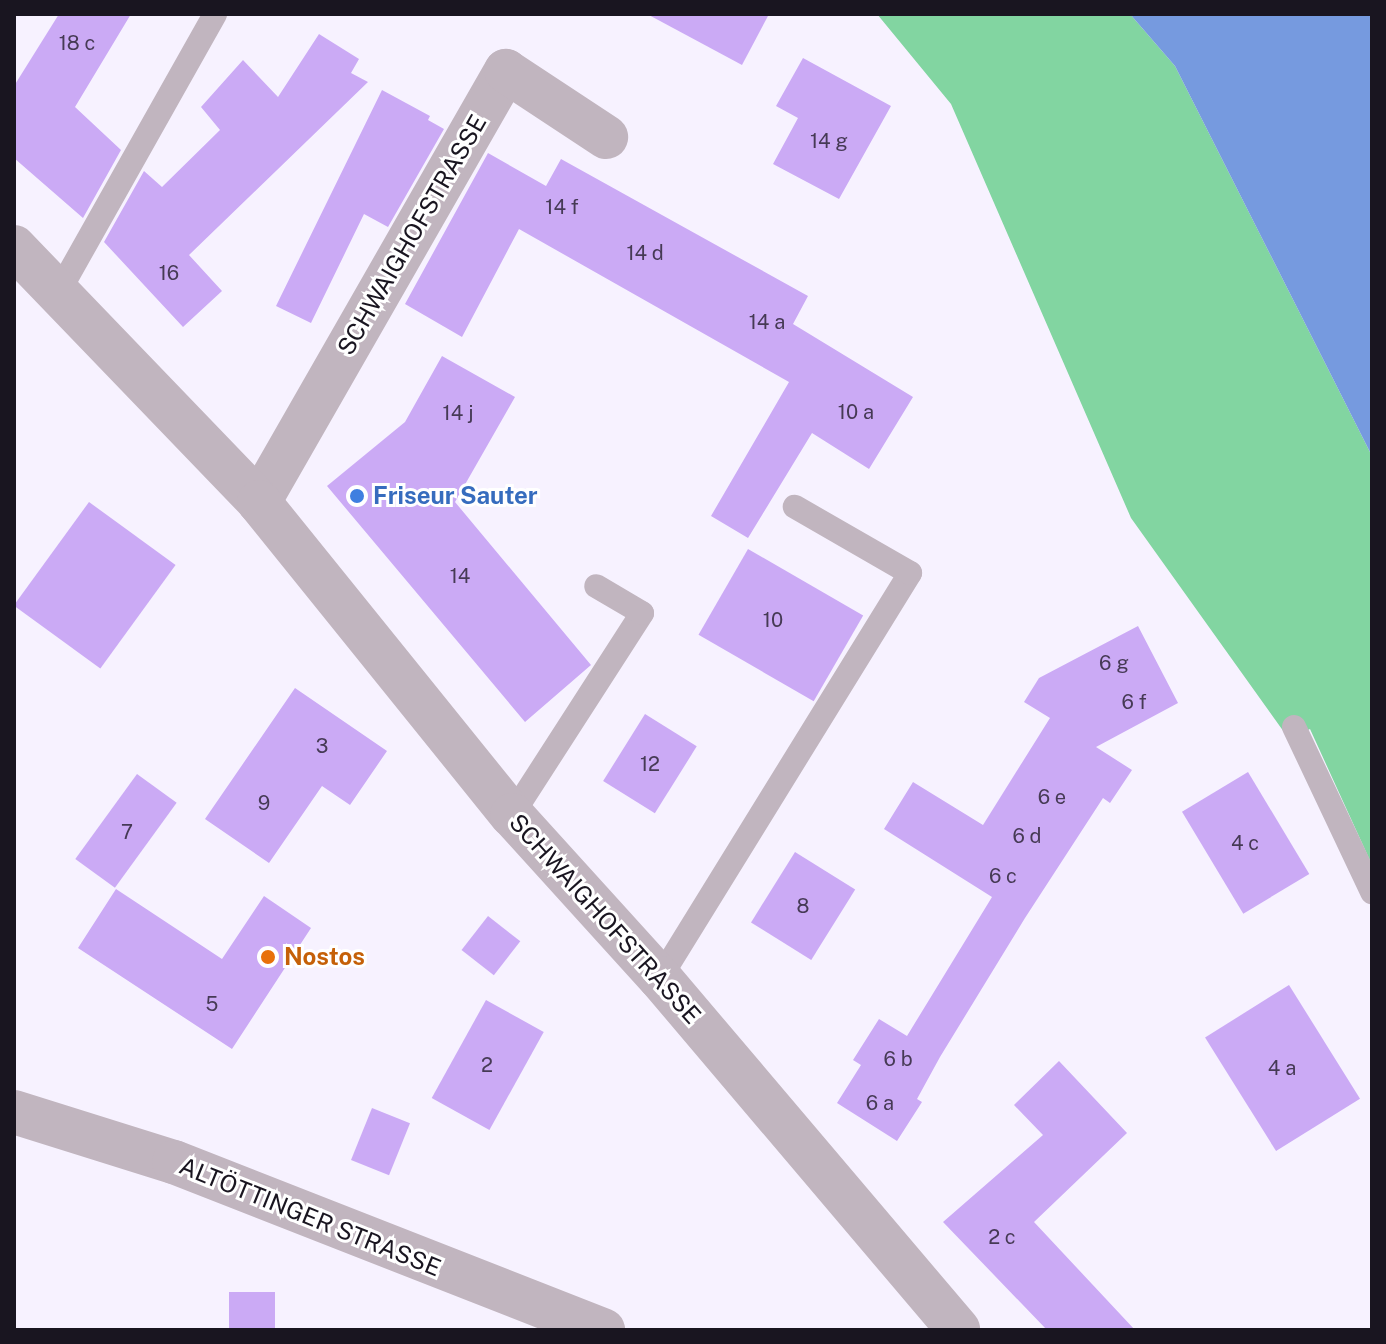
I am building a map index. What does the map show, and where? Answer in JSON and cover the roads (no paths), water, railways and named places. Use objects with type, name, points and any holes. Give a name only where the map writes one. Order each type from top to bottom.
[{"type":"street","name":"SCHWAIGHOFSTRASSE","points":[[259,502],[506,71],[606,137]]},
{"type":"street","name":"SCHWAIGHOFSTRASSE","points":[[14,247],[259,502],[512,815],[660,978],[958,1330]]},
{"type":"street","name":"ALTÖTTINGER STRASSE","points":[[14,1112],[174,1162],[603,1330]]},
{"type":"lane","points":[[58,293],[215,14]]},
{"type":"lane","points":[[660,978],[910,573],[795,507]]},
{"type":"lane","points":[[512,815],[642,613],[596,586]]},
{"type":"lane","points":[[1294,727],[1372,892]]},
{"type":"water","points":[[1130,14],[1372,14],[1372,456],[1175,66]]},
{"type":"place","name":"Friseur Sauter","points":[[357,496]]},
{"type":"place","name":"Nostos","points":[[268,957]]}]
